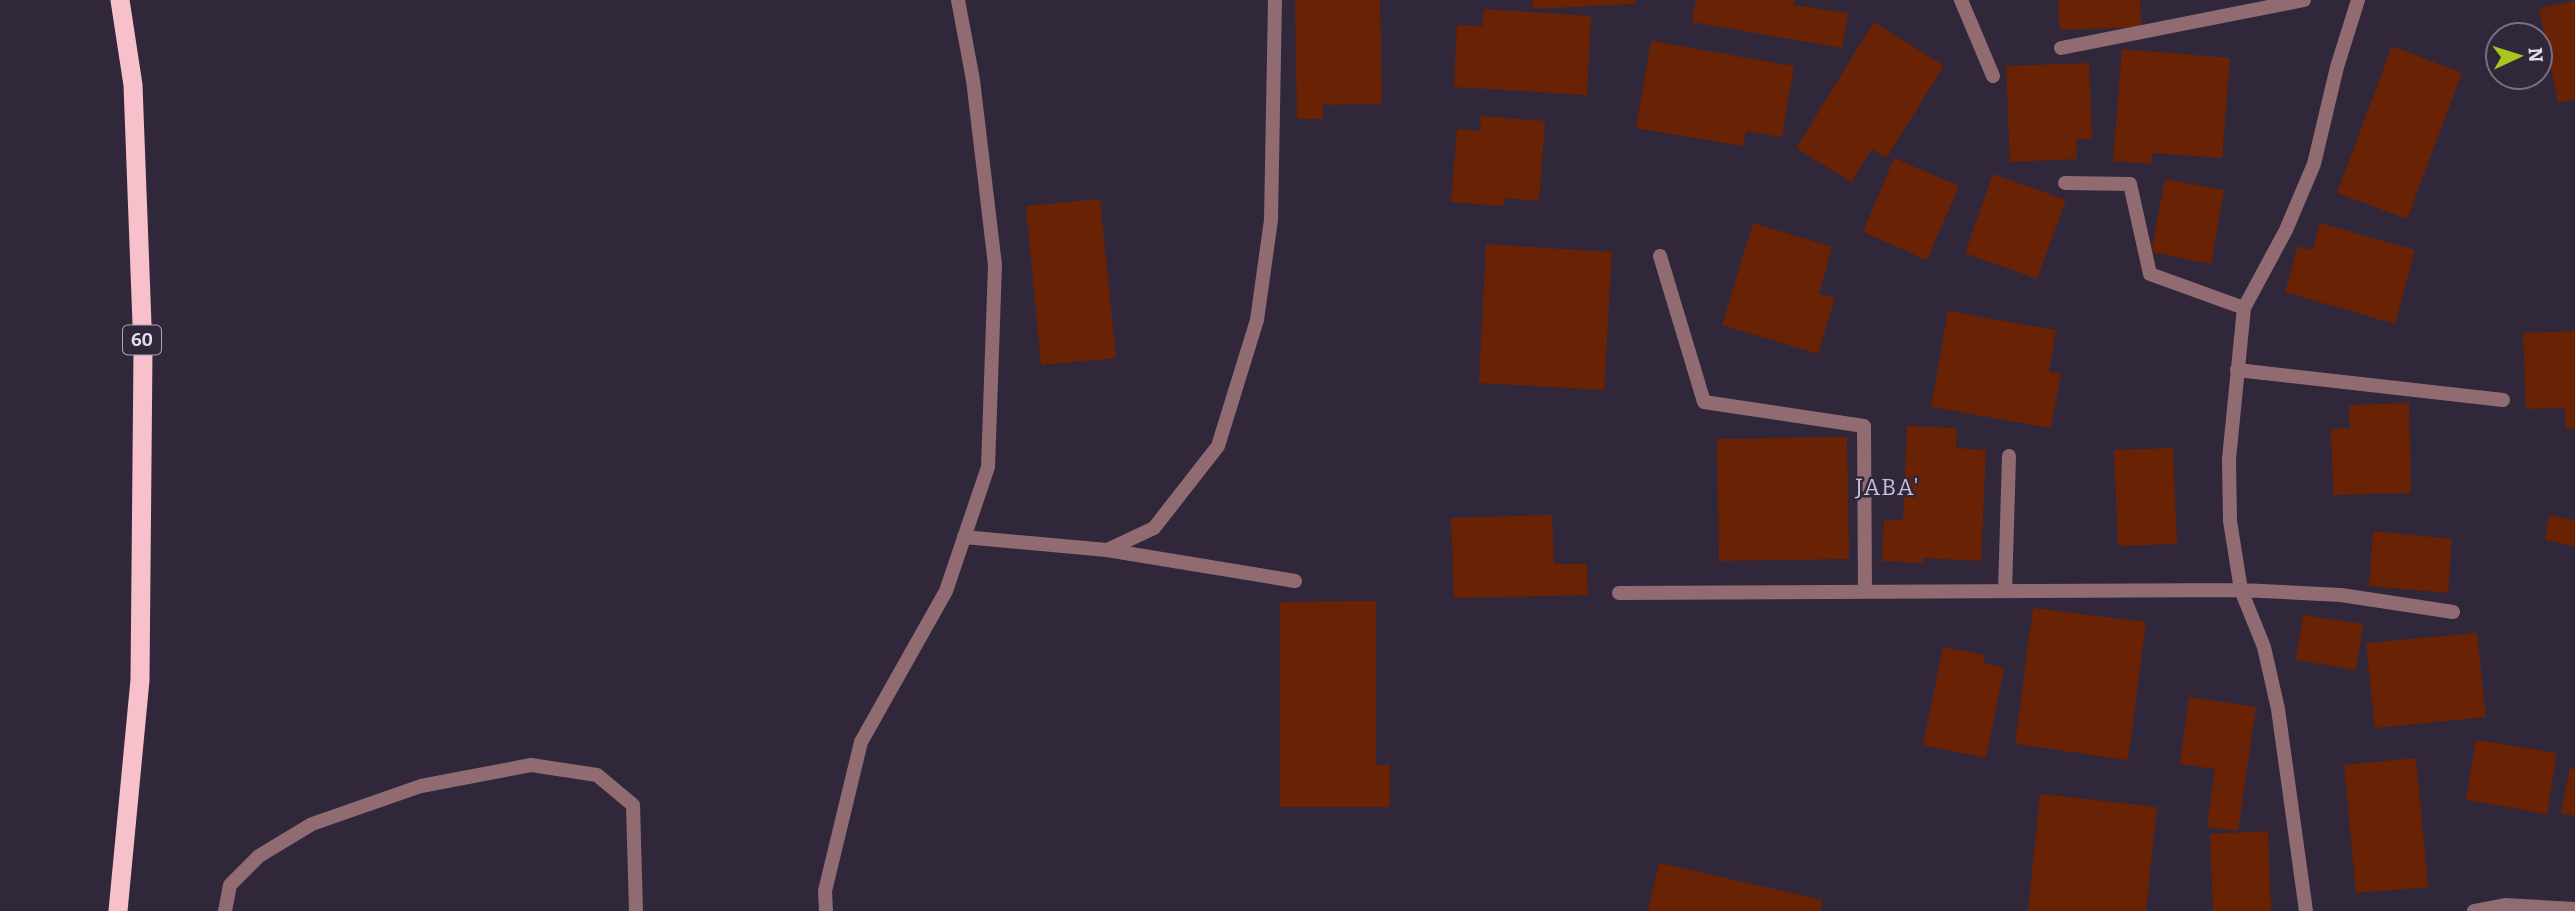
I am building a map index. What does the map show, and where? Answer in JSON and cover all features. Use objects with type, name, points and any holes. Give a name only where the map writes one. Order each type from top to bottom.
[{"type":"highway","name":"60","points":[[118,911],[139,680],[142,364],[133,85],[120,0]]},
{"type":"street","points":[[825,911],[825,891],[861,742],[946,591],[988,467],[995,265],[972,80],[958,0]]},
{"type":"street","points":[[1107,550],[1154,528],[1218,446],[1257,320],[1271,220],[1275,0]]},
{"type":"street","points":[[1961,0],[1993,76]]},
{"type":"street","points":[[2061,48],[2304,0]]},
{"type":"street","points":[[2305,911],[2278,709],[2264,648],[2241,590],[2230,521],[2229,459],[2244,308],[2286,230],[2314,164],[2337,67],[2358,0]]},
{"type":"street","points":[[2065,183],[2130,184],[2150,274],[2244,308]]},
{"type":"street","points":[[1660,256],[1704,402],[1864,426],[1865,592]]},
{"type":"street","points":[[2237,370],[2503,400]]},
{"type":"street","points":[[2005,591],[2009,456]]},
{"type":"street","points":[[964,537],[1107,550],[1295,581]]},
{"type":"street","points":[[1619,593],[2241,590],[2341,595],[2453,612]]},
{"type":"street","points":[[225,911],[230,886],[259,856],[312,824],[421,786],[531,765],[597,775],[634,805],[636,911]]},
{"type":"street","points":[[2473,911],[2505,905],[2575,909]]},
{"type":"building","points":[[1295,0],[1380,0],[1382,104],[1322,105],[1323,119],[1297,119]]},
{"type":"building","points":[[1532,0],[1635,0],[1635,4],[1533,9]]},
{"type":"building","points":[[1696,0],[1795,0],[1794,5],[1848,13],[1842,48],[1692,22]]},
{"type":"building","points":[[2058,0],[2140,0],[2141,27],[2060,30]]},
{"type":"building","points":[[2575,1],[2575,99],[2558,103],[2554,83],[2554,21],[2542,21],[2539,8]]},
{"type":"building","points":[[1484,9],[1591,16],[1587,95],[1454,87],[1457,25],[1483,26]]},
{"type":"building","points":[[1874,22],[1944,66],[1886,158],[1872,149],[1851,182],[1796,148]]},
{"type":"building","points":[[1651,41],[1794,66],[1782,137],[1746,131],[1743,146],[1636,128]]},
{"type":"building","points":[[2392,46],[2462,73],[2407,219],[2337,193]]},
{"type":"building","points":[[2122,49],[2230,58],[2222,158],[2152,153],[2151,164],[2113,161]]},
{"type":"building","points":[[2089,63],[2092,139],[2076,139],[2077,159],[2010,162],[2006,66]]},
{"type":"building","points":[[1481,116],[1545,121],[1539,201],[1504,198],[1504,206],[1451,202],[1457,129],[1480,131]]},
{"type":"building","points":[[1894,158],[1959,186],[1927,260],[1863,232]]},
{"type":"building","points":[[1993,174],[2066,200],[2037,279],[1965,253]]},
{"type":"building","points":[[2165,179],[2224,190],[2211,264],[2151,252]]},
{"type":"building","points":[[1100,199],[1116,358],[1041,365],[1026,206]]},
{"type":"building","points":[[1753,223],[1832,247],[1819,294],[1835,298],[1818,354],[1722,325]]},
{"type":"building","points":[[2320,223],[2415,250],[2395,324],[2285,292],[2298,246],[2312,250]]},
{"type":"building","points":[[1486,244],[1612,252],[1604,390],[1479,383]]},
{"type":"building","points":[[1948,311],[2056,330],[2049,372],[2061,373],[2051,428],[1931,407]]},
{"type":"building","points":[[2575,331],[2575,428],[2566,429],[2565,408],[2526,409],[2523,333]]},
{"type":"building","points":[[2409,403],[2411,493],[2333,495],[2331,429],[2350,428],[2349,405]]},
{"type":"building","points":[[1907,426],[1957,428],[1956,448],[1986,450],[1981,561],[1923,558],[1923,563],[1882,561],[1884,520],[1903,520]]},
{"type":"building","points":[[1847,437],[1849,559],[1719,561],[1717,439]]},
{"type":"building","points":[[2173,448],[2177,544],[2118,546],[2114,450]]},
{"type":"building","points":[[1552,515],[1554,564],[1587,564],[1588,595],[1454,598],[1451,518]]},
{"type":"building","points":[[2549,515],[2575,520],[2575,546],[2545,540]]},
{"type":"building","points":[[2373,531],[2452,539],[2448,593],[2369,586]]},
{"type":"building","points":[[1376,601],[1376,765],[1390,765],[1390,807],[1280,807],[1280,602]]},
{"type":"building","points":[[2033,608],[2146,622],[2128,760],[2015,744]]},
{"type":"building","points":[[2303,615],[2363,624],[2356,670],[2296,660]]},
{"type":"building","points":[[2477,633],[2486,717],[2375,728],[2366,643]]},
{"type":"building","points":[[1943,647],[1985,655],[1984,663],[2004,668],[1986,758],[1923,745]]},
{"type":"building","points":[[2189,697],[2256,707],[2238,831],[2207,827],[2215,769],[2180,764]]},
{"type":"building","points":[[2476,740],[2557,753],[2547,814],[2466,800]]},
{"type":"building","points":[[2416,758],[2428,887],[2356,893],[2344,765]]},
{"type":"building","points":[[2570,768],[2575,769],[2575,816],[2561,813]]},
{"type":"building","points":[[2040,794],[2157,807],[2146,911],[2028,911]]},
{"type":"building","points":[[2268,831],[2271,911],[2213,911],[2210,834]]},
{"type":"building","points":[[1659,863],[1823,900],[1820,911],[1648,911]]},
{"type":"district","name":"JABA'","points":[[1888,487]]}]
